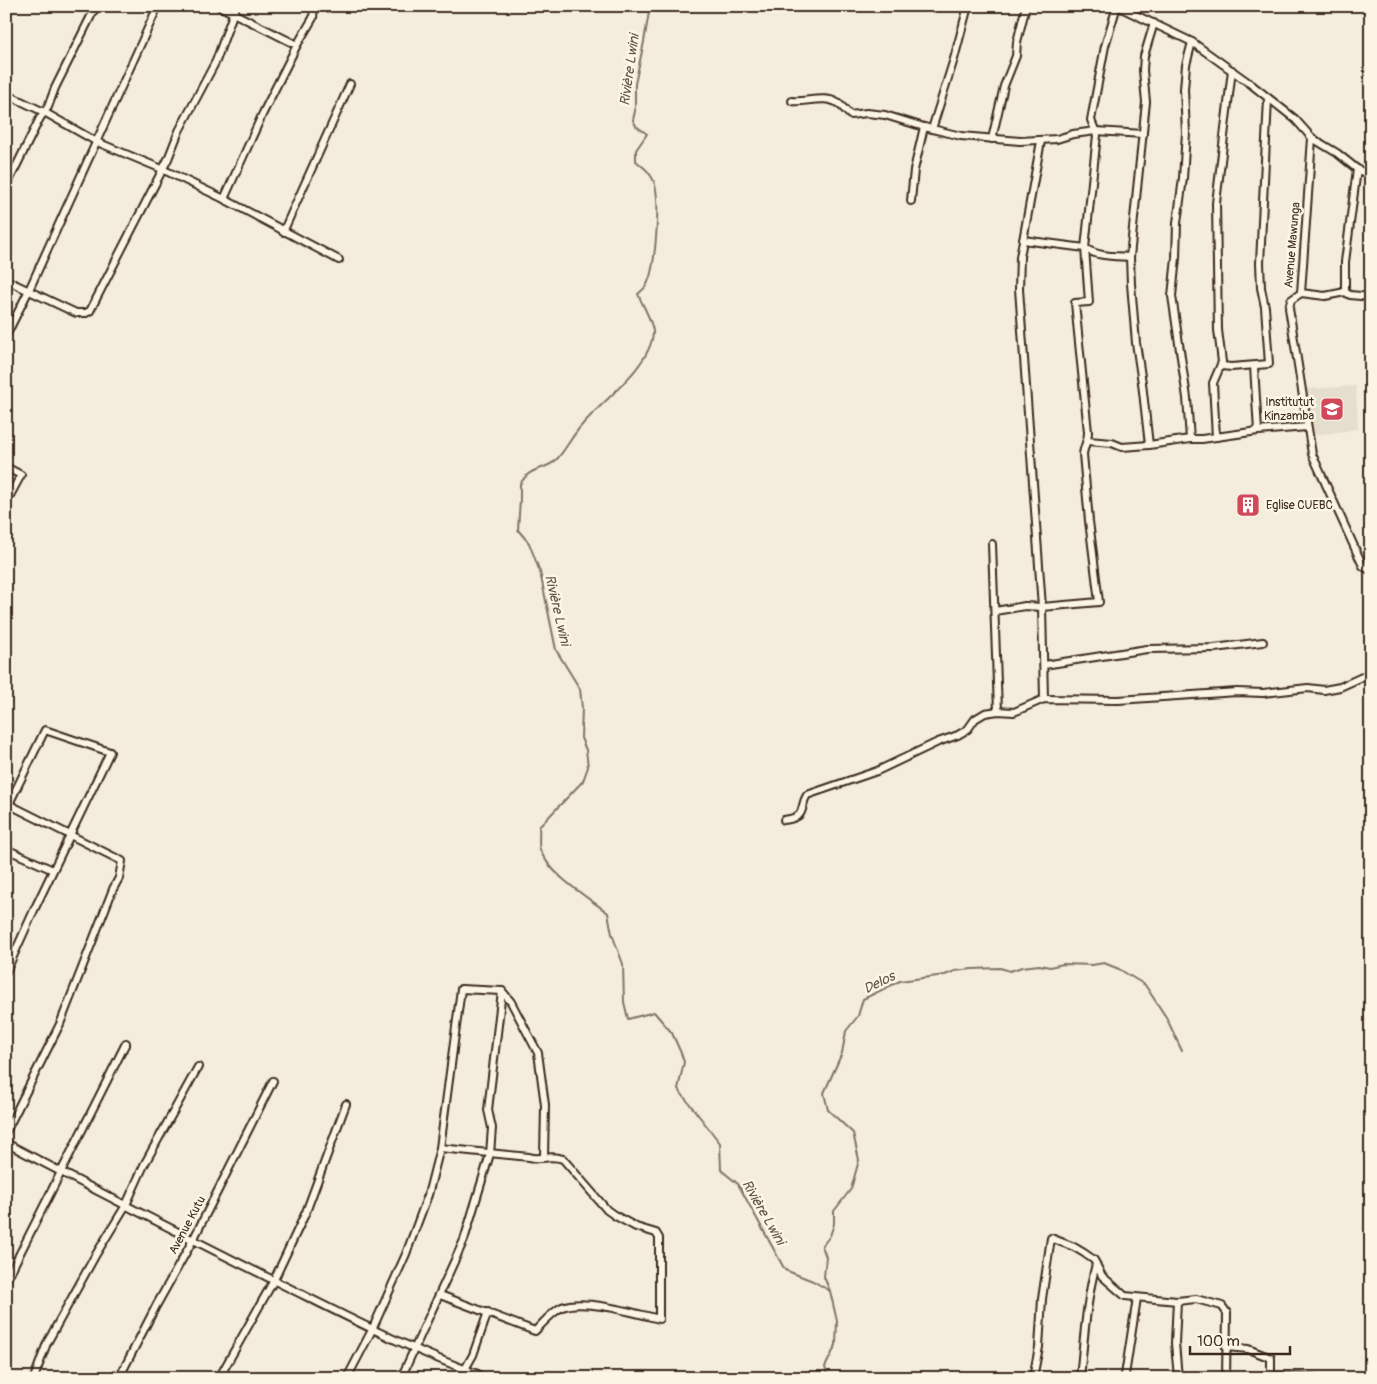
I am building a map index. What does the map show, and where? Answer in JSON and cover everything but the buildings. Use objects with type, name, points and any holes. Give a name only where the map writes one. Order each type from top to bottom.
[{"type":"street","points":[[6,187],[96,6]]},
{"type":"street","points":[[6,336],[29,290],[158,6]]},
{"type":"street","points":[[219,6],[235,10],[297,45]]},
{"type":"street","points":[[224,200],[263,113],[297,45],[313,18],[314,6]]},
{"type":"street","points":[[932,129],[968,6]]},
{"type":"street","points":[[992,139],[1004,86],[1016,56],[1017,42],[1026,6]]},
{"type":"street","points":[[995,611],[1024,606],[1042,608],[1099,602],[1083,454],[1084,446],[1088,441],[1075,304],[1089,302],[1086,248],[1097,135],[1091,120],[1105,46],[1117,6],[1192,42],[1232,70],[1295,119],[1312,138],[1357,169],[1371,176]]},
{"type":"street","points":[[6,280],[76,313],[90,311],[168,159],[179,131],[216,61],[235,10]]},
{"type":"street","points":[[1149,446],[1136,343],[1130,257],[1146,102],[1143,70],[1144,56],[1154,23]]},
{"type":"street","points":[[1190,439],[1186,389],[1172,296],[1177,223],[1183,178],[1185,142],[1184,89],[1186,65],[1192,42]]},
{"type":"street","points":[[1216,437],[1213,383],[1222,366],[1218,330],[1216,212],[1223,152],[1223,134],[1232,70]]},
{"type":"street","points":[[283,232],[350,84]]},
{"type":"street","points":[[6,94],[44,112],[97,142],[162,169],[339,260]]},
{"type":"street","points":[[1222,366],[1270,364],[1260,263],[1268,98]]},
{"type":"street","points":[[792,101],[802,102],[828,99],[838,103],[850,115],[867,112],[885,115],[961,136],[1020,142],[1041,141],[1096,131],[1143,134]]},
{"type":"street","points":[[911,201],[914,170],[924,127]]},
{"type":"street","name":"Avenue Mawunga","points":[[1312,138],[1301,293],[1291,300],[1289,308],[1312,454],[1363,566],[1371,571]]},
{"type":"street","points":[[1041,141],[1020,257],[1019,289],[1042,608],[1044,700]]},
{"type":"street","points":[[1345,292],[1345,262],[1357,169]]},
{"type":"street","points":[[1023,240],[1086,248],[1097,254],[1130,257]]},
{"type":"street","points":[[1301,293],[1325,296],[1345,292],[1371,298]]},
{"type":"street","points":[[1254,366],[1258,431]]},
{"type":"street","points":[[1088,441],[1112,443],[1122,447],[1149,446],[1190,439],[1307,427]]},
{"type":"street","points":[[6,467],[21,475],[6,503]]},
{"type":"street","points":[[992,544],[998,711]]},
{"type":"street","points":[[1044,664],[1147,649],[1214,648],[1263,642]]},
{"type":"street","points":[[784,820],[800,815],[808,794],[877,771],[938,742],[958,735],[968,729],[975,719],[985,714],[998,711],[1014,712],[1044,700],[1118,700],[1238,692],[1263,693],[1308,688],[1324,690],[1340,687],[1371,673]]},
{"type":"street","points":[[6,972],[52,870],[70,834],[110,752],[45,730],[7,806],[70,834],[122,861],[119,878],[60,1024],[6,1132]]},
{"type":"street","points":[[6,849],[52,870]]},
{"type":"street","points":[[347,1378],[372,1330],[406,1254],[428,1196],[440,1148],[461,989],[502,991],[511,1002],[538,1053],[545,1105],[544,1157]]},
{"type":"street","points":[[401,1378],[464,1240],[490,1154],[492,1128],[488,1110],[502,991]]},
{"type":"street","points":[[6,1281],[126,1043]]},
{"type":"street","points":[[34,1378],[48,1343],[126,1205],[144,1165],[198,1067]]},
{"type":"street","name":"Avenue Kutu","points":[[119,1378],[193,1240],[273,1081]]},
{"type":"street","points":[[219,1378],[274,1280],[306,1212],[346,1104]]},
{"type":"street","points":[[6,1143],[372,1330],[482,1378]]},
{"type":"street","points":[[440,1148],[538,1159],[544,1157],[563,1159],[607,1210],[636,1227],[656,1233],[659,1238],[659,1319],[606,1307],[572,1305],[560,1308],[535,1331],[440,1295]]},
{"type":"street","points":[[1033,1378],[1039,1347],[1042,1299],[1051,1238],[1079,1250],[1094,1260],[1102,1276],[1125,1296],[1177,1301],[1196,1299],[1222,1306],[1227,1313],[1226,1378]]},
{"type":"street","points":[[1080,1378],[1085,1326],[1096,1264]]},
{"type":"street","points":[[1125,1375],[1137,1298]]},
{"type":"street","points":[[1177,1301],[1175,1343],[1178,1378]]},
{"type":"street","points":[[460,1378],[473,1355],[488,1312]]},
{"type":"street","points":[[1226,1347],[1248,1350],[1268,1356],[1272,1361],[1272,1377],[1315,1378]]},
{"type":"shaded area","name":"Institutut Kinzamba","points":[[1356,386],[1358,429],[1310,436],[1305,389]]},
{"type":"waterway","name":"Rivière Lwini","points":[[650,6],[635,84],[633,120],[636,126],[647,134],[636,150],[636,161],[652,177],[655,185],[657,206],[655,252],[652,266],[646,286],[638,294],[653,329],[650,345],[644,358],[635,370],[582,425],[557,459],[551,464],[533,471],[520,484],[518,530],[529,543],[540,572],[556,650],[580,689],[582,708],[581,738],[586,750],[588,767],[583,781],[539,827],[539,848],[545,859],[561,877],[608,913],[612,934],[623,964],[624,1002],[628,1019],[654,1012],[672,1033],[684,1062],[678,1089],[720,1143],[721,1170],[738,1184],[785,1270],[813,1281],[830,1291]]},
{"type":"waterway","name":"Delos","points":[[828,1378],[825,1367],[836,1345],[837,1321],[830,1291],[824,1277],[826,1257],[822,1246],[830,1236],[834,1224],[834,1211],[851,1189],[859,1160],[853,1133],[828,1110],[824,1093],[842,1053],[846,1031],[858,1016],[863,999],[900,981],[945,975],[955,971],[1000,968],[1010,971],[1039,965],[1050,967],[1063,964],[1092,965],[1104,963],[1119,969],[1145,985],[1166,1017],[1182,1051]]},
{"type":"place","name":"Institutut Kinzamba","points":[[1332,409]]},
{"type":"place","name":"Eglise CUEBC","points":[[1248,505]]}]
